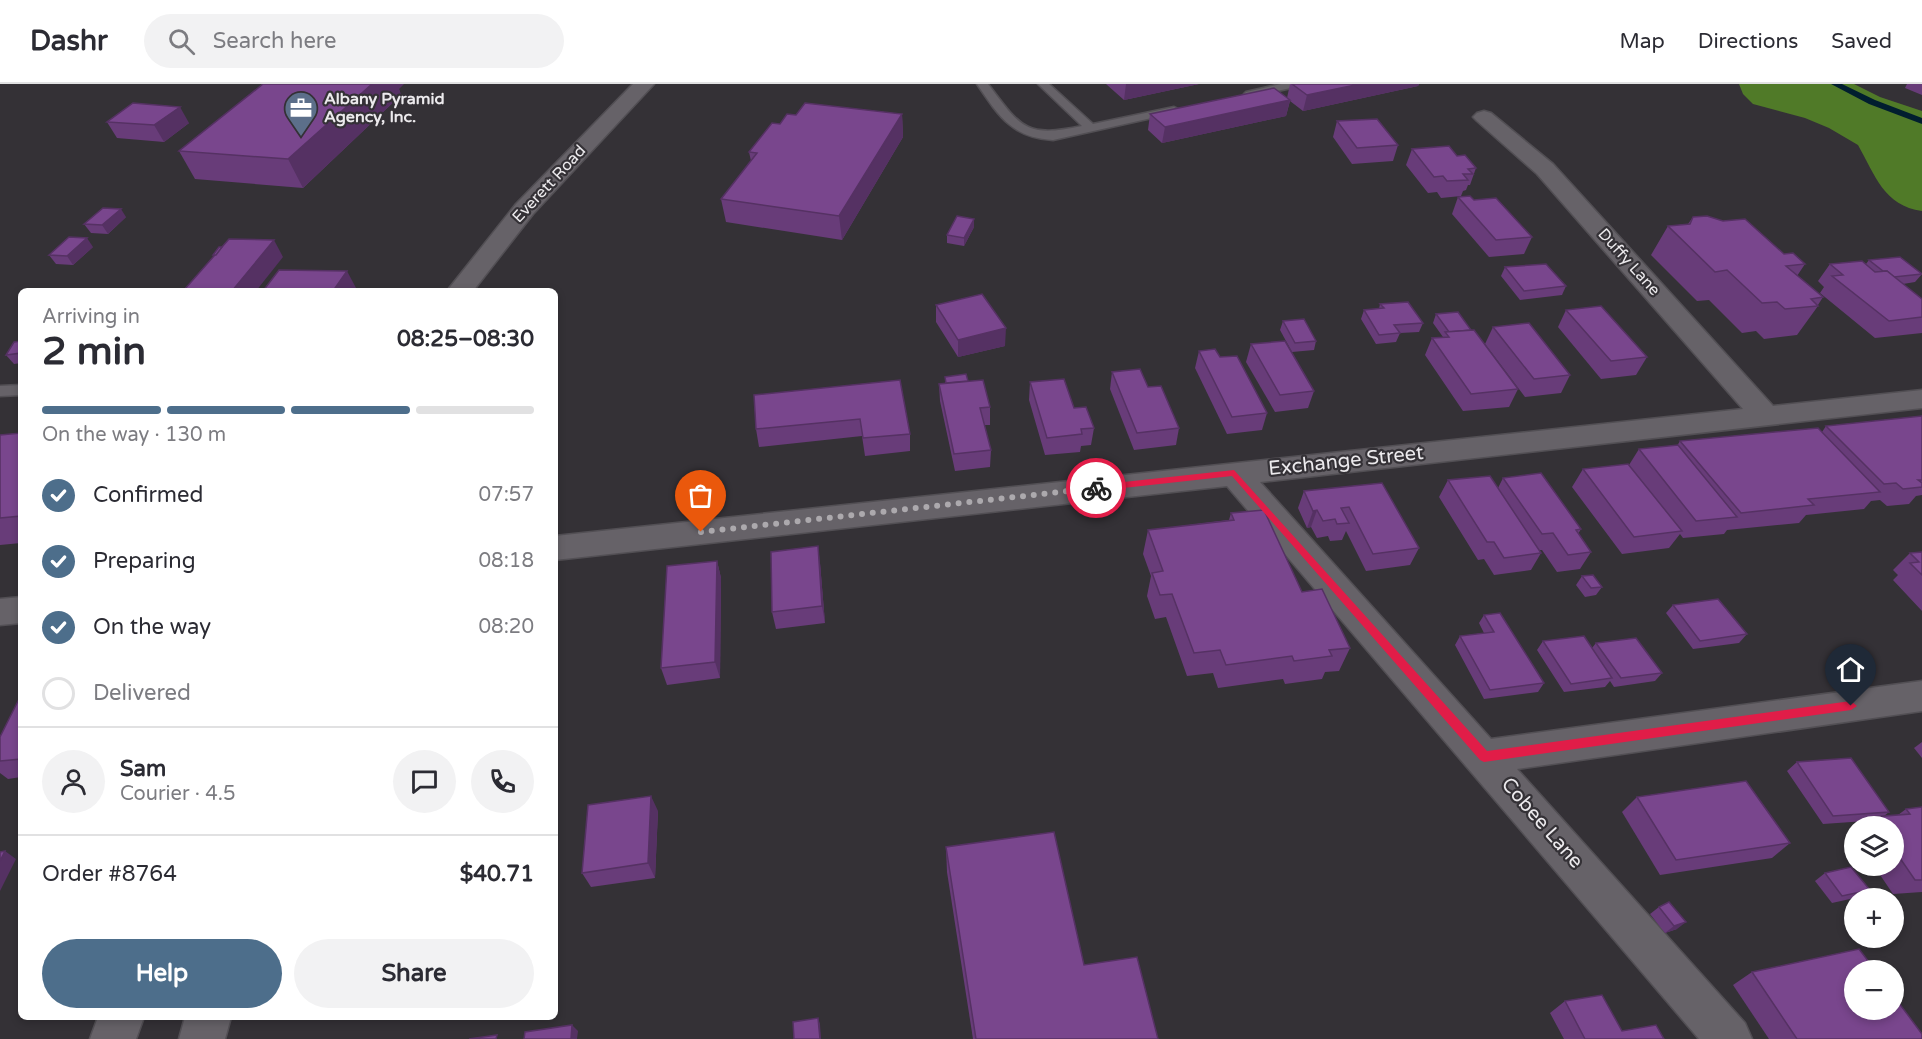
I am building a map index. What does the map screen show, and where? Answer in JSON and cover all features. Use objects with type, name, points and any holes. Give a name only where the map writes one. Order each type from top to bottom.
[{"type":"street","name":"Everett Road","points":[[462,288],[543,188],[644,84]]},
{"type":"street","name":"Duffy Lane","points":[[1484,117],[1545,169],[1765,415]]},
{"type":"street","name":"Exchange Street","points":[[558,548],[1922,399]]},
{"type":"street","name":"Cobee Lane","points":[[1234,473],[1729,1039]]},
{"type":"street","points":[[0,612],[18,610]]},
{"type":"street","points":[[1484,757],[1922,696]]},
{"type":"street","points":[[113,1039],[120,1020]]},
{"type":"street","points":[[202,1039],[207,1020]]},
{"type":"lane","points":[[982,84],[1010,122],[1023,131],[1039,136],[1053,136],[1182,108]]},
{"type":"lane","points":[[1043,84],[1091,128]]},
{"type":"lane","points":[[1239,96],[1296,84]]},
{"type":"lane","points":[[0,392],[18,390]]},
{"type":"green space","points":[[1739,84],[1854,84],[1880,97],[1922,111],[1922,211],[1898,203],[1890,196],[1876,178],[1858,145],[1829,128],[1805,118],[1753,104],[1743,94]]},
{"type":"building","points":[[263,84],[372,84],[288,159],[179,151]]},
{"type":"building","points":[[1292,84],[1360,84],[1307,95]]},
{"type":"building","points":[[1274,88],[1290,100],[1165,127],[1150,114]]},
{"type":"building","points":[[133,103],[180,107],[154,125],[107,122]]},
{"type":"building","points":[[805,103],[902,114],[839,216],[721,199],[757,153],[749,152],[772,123],[780,124],[787,114],[796,115]]},
{"type":"building","points":[[1377,119],[1398,145],[1357,148],[1337,121]]},
{"type":"building","points":[[1449,146],[1457,156],[1465,155],[1476,168],[1468,169],[1473,174],[1463,174],[1468,180],[1447,181],[1443,176],[1434,177],[1412,149]]},
{"type":"building","points":[[1470,196],[1474,200],[1496,198],[1532,237],[1496,240],[1458,197]]},
{"type":"building","points":[[103,208],[121,209],[102,225],[84,224]]},
{"type":"building","points":[[957,216],[974,219],[964,238],[947,235]]},
{"type":"building","points":[[1707,216],[1723,221],[1745,219],[1784,254],[1793,253],[1805,264],[1786,266],[1823,297],[1811,299],[1818,306],[1785,309],[1777,302],[1762,303],[1727,270],[1715,272],[1668,226],[1690,224],[1693,217]]},
{"type":"building","points":[[69,237],[87,238],[67,256],[49,255]]},
{"type":"building","points":[[229,239],[274,240],[234,288],[186,288]]},
{"type":"building","points":[[219,247],[222,247],[216,255],[213,255]]},
{"type":"building","points":[[1900,257],[1922,274],[1894,277],[1869,260]]},
{"type":"building","points":[[1862,261],[1875,272],[1887,271],[1922,299],[1922,317],[1889,321],[1832,276],[1843,275],[1830,264]]},
{"type":"building","points":[[1546,264],[1566,286],[1524,291],[1505,267]]},
{"type":"building","points":[[279,270],[347,271],[335,288],[265,288]]},
{"type":"building","points":[[982,294],[1006,328],[958,340],[936,305]]},
{"type":"building","points":[[1408,302],[1423,323],[1394,325],[1400,333],[1379,335],[1364,310],[1384,308],[1380,304]]},
{"type":"building","points":[[1601,306],[1647,357],[1611,361],[1566,310]]},
{"type":"building","points":[[1458,312],[1471,330],[1449,332],[1436,314]]},
{"type":"building","points":[[1304,319],[1316,341],[1295,343],[1283,321]]},
{"type":"building","points":[[1529,323],[1570,375],[1534,379],[1493,327]]},
{"type":"building","points":[[1474,330],[1518,389],[1471,394],[1432,338],[1449,337],[1445,332]]},
{"type":"building","points":[[18,341],[18,353],[6,355],[14,342]]},
{"type":"building","points":[[1285,341],[1314,391],[1280,395],[1251,344]]},
{"type":"building","points":[[1215,349],[1220,357],[1237,356],[1267,413],[1232,417],[1199,351]]},
{"type":"building","points":[[1140,369],[1148,387],[1161,386],[1179,428],[1137,433],[1112,372]]},
{"type":"building","points":[[966,374],[968,381],[946,383],[945,377]]},
{"type":"building","points":[[1064,379],[1074,408],[1086,407],[1094,428],[1081,429],[1082,434],[1047,438],[1030,382]]},
{"type":"building","points":[[900,380],[910,434],[863,438],[860,419],[756,429],[754,395]]},
{"type":"building","points":[[983,380],[990,407],[980,408],[991,450],[954,454],[939,384]]},
{"type":"building","points":[[1922,416],[1922,480],[1918,480],[1922,483],[1922,487],[1903,489],[1896,483],[1884,484],[1826,426]]},
{"type":"building","points":[[1818,428],[1880,492],[1808,499],[1814,505],[1741,513],[1680,441]]},
{"type":"building","points":[[18,433],[18,516],[0,518],[0,435]]},
{"type":"building","points":[[1678,445],[1737,517],[1696,521],[1639,449]]},
{"type":"building","points":[[1628,464],[1682,531],[1634,537],[1583,469]]},
{"type":"building","points":[[1541,473],[1581,529],[1576,530],[1591,552],[1568,555],[1553,533],[1542,534],[1503,478]]},
{"type":"building","points":[[1490,476],[1541,553],[1504,558],[1494,542],[1487,542],[1448,480]]},
{"type":"building","points":[[1382,483],[1419,548],[1373,554],[1349,507],[1341,508],[1349,523],[1337,524],[1335,519],[1323,521],[1317,510],[1313,511],[1304,491]]},
{"type":"building","points":[[1264,510],[1302,592],[1322,589],[1350,648],[1329,650],[1332,656],[1294,661],[1292,656],[1226,665],[1220,650],[1194,653],[1172,594],[1160,595],[1152,573],[1163,571],[1148,530],[1234,520],[1231,513]]},
{"type":"building","points":[[818,546],[822,606],[772,612],[771,552]]},
{"type":"building","points":[[1922,552],[1922,575],[1910,563],[1919,562],[1910,553]]},
{"type":"building","points":[[717,561],[715,662],[661,668],[667,566]]},
{"type":"building","points":[[1593,575],[1602,587],[1591,588],[1582,576]]},
{"type":"building","points":[[1718,599],[1747,634],[1700,641],[1673,605]]},
{"type":"building","points":[[1500,613],[1544,683],[1490,690],[1460,636],[1494,632],[1484,615]]},
{"type":"building","points":[[1584,636],[1612,678],[1571,684],[1543,641]]},
{"type":"building","points":[[1636,638],[1662,673],[1621,678],[1596,643]]},
{"type":"building","points":[[18,701],[18,759],[0,761],[0,737]]},
{"type":"building","points":[[1851,758],[1889,812],[1833,816],[1797,762]]},
{"type":"building","points":[[1746,781],[1790,843],[1676,860],[1637,797]]},
{"type":"building","points":[[651,796],[648,863],[582,873],[588,805]]},
{"type":"building","points":[[1922,807],[1922,880],[1915,880],[1904,864],[1904,816],[1885,816],[1910,814],[1906,809]]},
{"type":"building","points":[[1054,832],[1084,965],[1137,957],[1158,1039],[976,1039],[946,847]]},
{"type":"building","points":[[1844,869],[1844,876],[1858,876],[1868,888],[1844,888],[1844,896],[1842,896],[1825,873]]},
{"type":"building","points":[[1669,902],[1686,922],[1674,926],[1659,907]]},
{"type":"building","points":[[1859,949],[1867,960],[1844,960],[1844,1020],[1904,1020],[1904,1010],[1922,1034],[1922,1039],[1797,1039],[1752,972]]},
{"type":"building","points":[[1602,995],[1622,1031],[1656,1025],[1664,1039],[1585,1039],[1565,1001]]},
{"type":"building","points":[[818,1018],[820,1039],[794,1039],[793,1022]]},
{"type":"building","points":[[572,1025],[571,1039],[524,1039],[525,1032]]},
{"type":"building","points":[[497,1035],[496,1039],[469,1039]]},
{"type":"waterway","points":[[1835,84],[1872,102],[1922,121]]},
{"type":"way so far","points":[[701,532],[1096,488]]},
{"type":"place","name":"Albany Pyramid Agency, Inc.","points":[[301,137]]},
{"type":"route","points":[[1096,488],[1234,473],[1484,757],[1851,706]]}]
